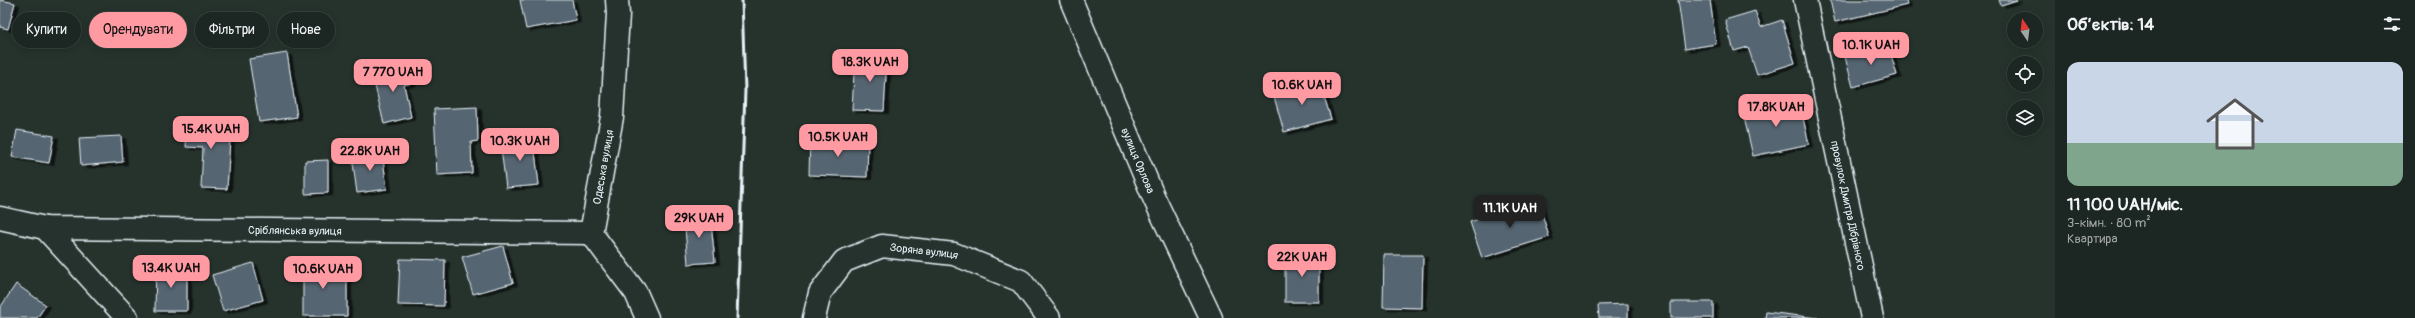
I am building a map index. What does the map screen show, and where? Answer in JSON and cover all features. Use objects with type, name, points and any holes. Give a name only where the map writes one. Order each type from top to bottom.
[{"type":"street","name":"Одеська вулиця","points":[[592,233],[612,117],[618,14],[617,0]]},
{"type":"street","name":"вулиця Орлова","points":[[1071,0],[1154,198],[1211,318]]},
{"type":"street","name":"провулок Дмитра Дібрівного","points":[[1805,0],[1872,318]]},
{"type":"street","name":"Сріблянська вулиця","points":[[0,218],[45,228],[592,233]]},
{"type":"street","points":[[45,228],[127,318]]},
{"type":"street","points":[[592,233],[636,293],[647,318]]},
{"type":"street","name":"Зоряна вулиця","points":[[814,318],[820,293],[844,261],[882,246],[954,254],[1021,281],[1049,318]]},
{"type":"building","points":[[0,0],[15,3],[8,29],[0,27]]},
{"type":"building","points":[[520,0],[572,0],[576,20],[526,29]]},
{"type":"building","points":[[1678,0],[1710,0],[1716,44],[1685,49]]},
{"type":"building","points":[[1830,0],[1906,0],[1907,5],[1835,22]]},
{"type":"building","points":[[1999,0],[2017,0],[2001,5]]},
{"type":"building","points":[[1755,11],[1761,27],[1782,20],[1795,63],[1757,75],[1748,47],[1734,51],[1725,20]]},
{"type":"building","points":[[1888,45],[1897,75],[1853,87],[1845,57]]},
{"type":"building","points":[[287,53],[297,117],[259,122],[249,59]]},
{"type":"building","points":[[855,55],[887,56],[884,111],[852,110]]},
{"type":"building","points":[[407,65],[412,83],[404,85],[411,117],[384,124],[372,73]]},
{"type":"building","points":[[1319,80],[1331,119],[1284,132],[1273,93]]},
{"type":"building","points":[[1799,101],[1809,144],[1753,156],[1743,113]]},
{"type":"building","points":[[477,107],[478,141],[471,142],[472,173],[437,175],[434,109]]},
{"type":"building","points":[[187,119],[231,122],[227,189],[201,188],[203,148],[186,147]]},
{"type":"building","points":[[17,130],[54,136],[49,163],[12,157]]},
{"type":"building","points":[[121,136],[123,162],[81,166],[79,138]]},
{"type":"building","points":[[533,136],[539,185],[506,188],[500,140]]},
{"type":"building","points":[[810,138],[868,140],[867,177],[809,175]]},
{"type":"building","points":[[382,152],[387,189],[357,193],[352,156]]},
{"type":"building","points":[[328,160],[328,193],[305,194],[305,161]]},
{"type":"building","points":[[1538,200],[1549,237],[1482,258],[1470,222]]},
{"type":"building","points":[[710,213],[715,262],[688,264],[684,216]]},
{"type":"building","points":[[503,246],[513,283],[473,294],[462,257]]},
{"type":"building","points":[[1285,253],[1319,253],[1319,302],[1285,302]]},
{"type":"building","points":[[1384,255],[1423,255],[1422,308],[1383,307]]},
{"type":"building","points":[[400,259],[445,260],[444,306],[398,305]]},
{"type":"building","points":[[303,260],[334,260],[334,281],[347,280],[347,316],[303,316]]},
{"type":"building","points":[[253,263],[263,300],[223,311],[212,275]]},
{"type":"building","points":[[156,266],[187,266],[187,311],[155,311]]},
{"type":"building","points":[[16,284],[46,305],[37,318],[0,318],[0,308]]},
{"type":"building","points":[[1671,302],[1713,302],[1713,318],[1671,318]]},
{"type":"building","points":[[1628,304],[1628,318],[1599,318],[1598,305]]},
{"type":"building","points":[[1766,312],[1818,318],[1765,318]]},
{"type":"railway","points":[[737,318],[745,90],[742,0]]}]
